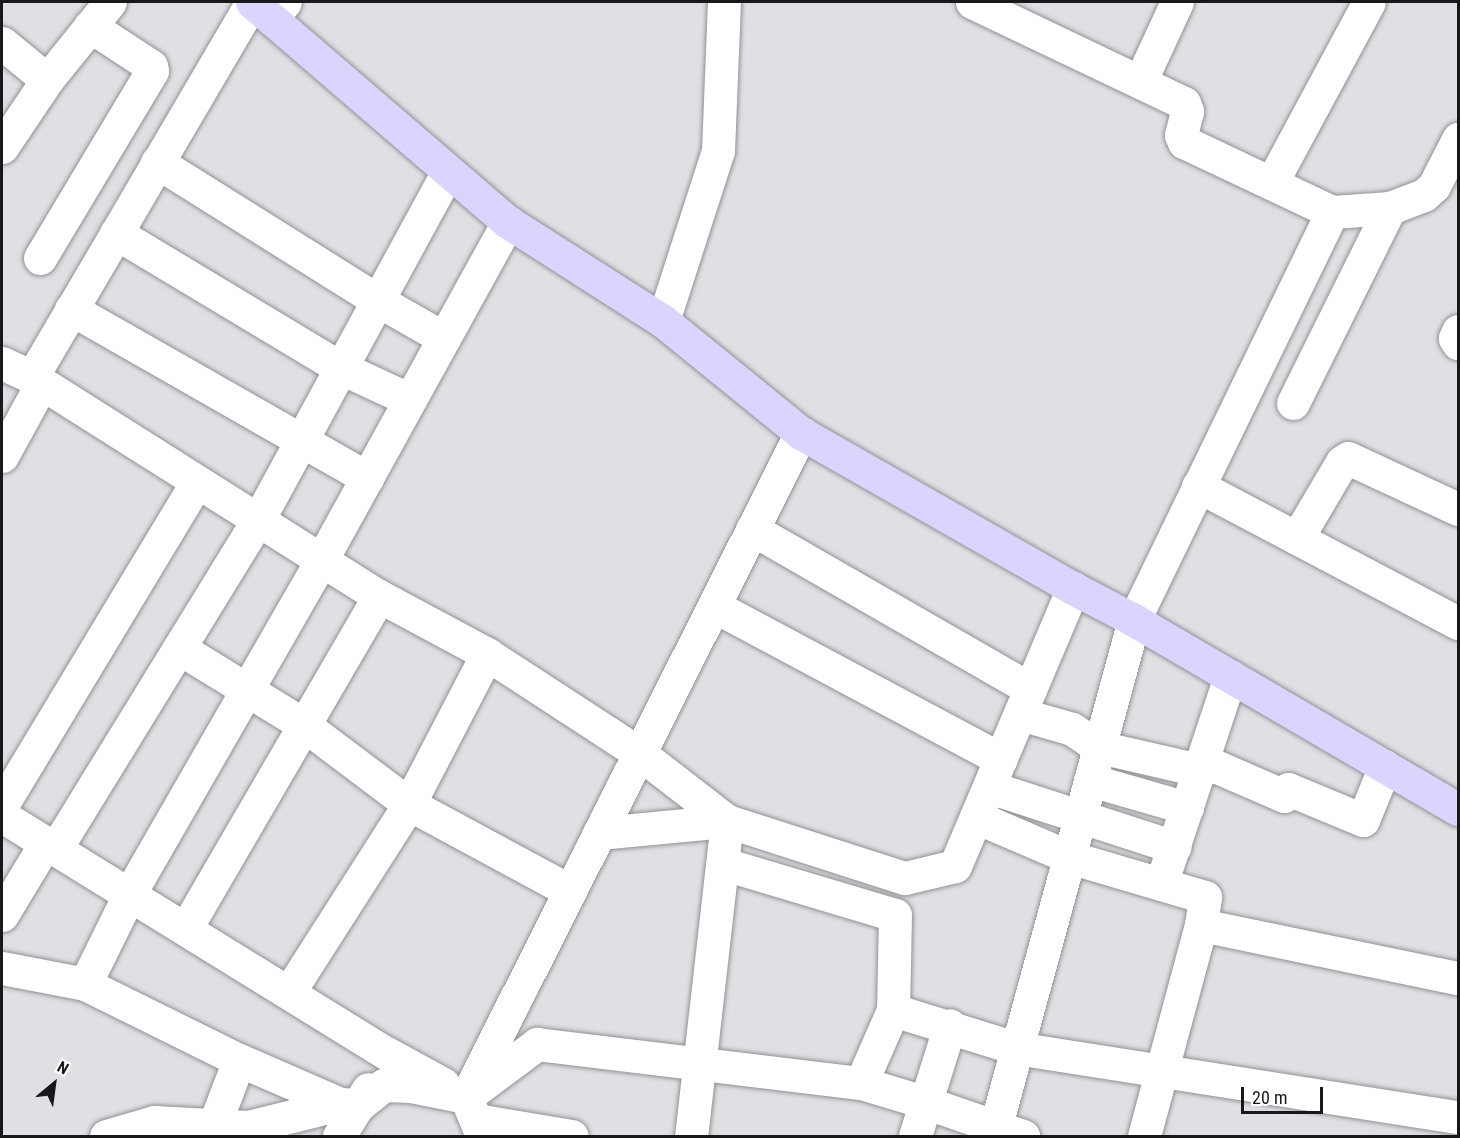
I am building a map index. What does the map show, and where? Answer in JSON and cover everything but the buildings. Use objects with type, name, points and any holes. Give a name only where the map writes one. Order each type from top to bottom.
[{"type":"main road","points":[[266,6],[448,171],[508,222],[663,321],[801,433],[1073,588],[1134,620],[1458,809]]},
{"type":"street","points":[[972,2],[1186,105],[1187,111],[1181,135],[1187,145],[1272,182],[1332,212],[1390,208],[1413,201],[1434,186],[1458,140]]},
{"type":"street","points":[[1140,82],[1177,2]]},
{"type":"street","points":[[1272,182],[1369,2]]},
{"type":"street","points":[[663,321],[718,151],[732,5]]},
{"type":"street","points":[[2,456],[71,309],[157,162],[266,6]]},
{"type":"street","points":[[2,147],[95,11],[151,66],[152,71],[40,258]]},
{"type":"street","points":[[2,43],[47,80]]},
{"type":"street","points":[[157,162],[377,300],[444,338]]},
{"type":"street","points":[[2,915],[51,845],[179,648],[258,520],[339,367],[448,171]]},
{"type":"street","points":[[1293,403],[1390,208]]},
{"type":"street","points":[[475,1118],[537,1044],[861,1083],[924,1101],[1004,1133],[1016,1048],[1134,620],[1332,212]]},
{"type":"street","points":[[85,984],[130,893],[322,559],[508,222]]},
{"type":"street","points":[[116,232],[339,367],[410,400]]},
{"type":"street","points":[[71,309],[299,442],[367,478]]},
{"type":"street","points":[[1458,331],[1455,338],[1458,343]]},
{"type":"street","points":[[2,363],[37,380],[379,596],[487,654],[639,753],[727,821],[905,878],[955,866],[1073,588]]},
{"type":"street","points":[[475,1118],[570,891],[801,433]]},
{"type":"street","points":[[1297,538],[1342,462],[1348,458],[1458,509]]},
{"type":"street","points":[[2,805],[197,482]]},
{"type":"street","points":[[1198,486],[1457,617]]},
{"type":"street","points":[[752,530],[1099,747],[1199,770],[1215,766],[1284,796],[1288,789],[1363,820],[1385,766]]},
{"type":"street","points":[[186,928],[379,596]]},
{"type":"street","points":[[714,606],[995,773],[1080,817],[1174,847]]},
{"type":"street","points":[[179,648],[304,725],[409,804],[570,891]]},
{"type":"street","points":[[289,992],[409,804],[487,654]]},
{"type":"street","points":[[1161,884],[1230,676]]},
{"type":"street","points":[[1090,780],[1187,808]]},
{"type":"street","points":[[2,816],[388,1054],[475,1118]]},
{"type":"street","points":[[976,817],[1069,857],[1205,897],[1201,925],[1144,1137]]},
{"type":"street","points":[[599,833],[727,821]]},
{"type":"street","points":[[691,1137],[724,864],[727,821]]},
{"type":"street","points":[[724,864],[896,915],[893,1010],[861,1083]]},
{"type":"street","points":[[1201,925],[1458,978]]},
{"type":"street","points":[[2,968],[85,984],[239,1060],[350,1104]]},
{"type":"street","points":[[893,1010],[950,1025],[1016,1048],[1458,1117]]},
{"type":"street","points":[[915,1137],[924,1101],[950,1025]]},
{"type":"street","points":[[339,1137],[350,1104],[388,1054]]},
{"type":"street","points":[[213,1131],[239,1060]]},
{"type":"street","points":[[106,1137],[154,1122],[213,1131],[248,1127],[350,1104],[384,1085],[411,1086],[475,1118],[572,1137]]}]
